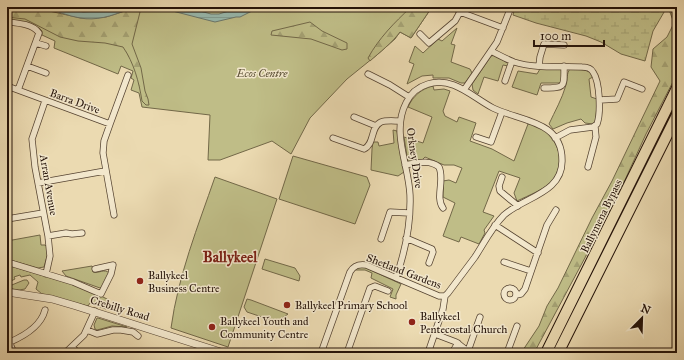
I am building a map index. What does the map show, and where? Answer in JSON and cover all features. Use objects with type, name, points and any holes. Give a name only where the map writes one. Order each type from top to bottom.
[{"type":"highway","name":"Ballymena Bypass","points":[[546,353],[677,88]]},
{"type":"highway","name":"Ballymena Bypass","points":[[558,353],[677,115]]},
{"type":"street","points":[[455,7],[460,12],[503,28]]},
{"type":"street","points":[[464,90],[491,51],[503,28],[511,7]]},
{"type":"street","points":[[420,34],[430,43],[455,21],[460,12]]},
{"type":"street","points":[[7,22],[27,25],[38,30],[39,34],[18,90]]},
{"type":"street","points":[[36,43],[46,46]]},
{"type":"street","points":[[539,66],[540,55],[544,44],[564,45]]},
{"type":"street","points":[[491,51],[512,61],[539,66],[582,67],[592,70],[596,77],[600,100],[598,123],[595,127],[596,137],[588,167]]},
{"type":"street","points":[[505,81],[512,61]]},
{"type":"street","points":[[28,66],[46,74]]},
{"type":"street","points":[[544,88],[562,87],[564,81],[564,66]]},
{"type":"street","points":[[368,74],[409,97],[420,87],[432,83],[448,83],[464,90],[493,108],[539,124],[548,130],[555,138],[561,150],[561,168],[556,181],[545,191],[505,214],[495,225],[468,266],[445,296],[443,309],[428,353]]},
{"type":"street","name":"Barra Drive","points":[[7,86],[110,124],[128,75]]},
{"type":"street","points":[[600,100],[617,99],[624,82],[642,89]]},
{"type":"street","name":"Orkney Drive","points":[[396,278],[406,238],[409,212],[410,191],[401,140],[400,121],[402,111],[409,97]]},
{"type":"street","name":"Arran Avenue","points":[[45,101],[32,139],[35,167],[50,254],[46,274]]},
{"type":"street","points":[[476,137],[491,142],[502,112]]},
{"type":"street","points":[[354,117],[376,126]]},
{"type":"street","points":[[333,138],[361,149],[365,149],[369,146],[376,126],[383,122],[400,121]]},
{"type":"street","points":[[110,124],[103,148],[105,171],[114,215]]},
{"type":"street","points":[[555,138],[570,130],[595,127]]},
{"type":"street","points":[[405,165],[427,162],[439,167],[439,203],[443,208]]},
{"type":"street","points":[[38,183],[105,171]]},
{"type":"street","points":[[502,178],[499,186],[500,190],[518,206]]},
{"type":"street","points":[[516,295],[521,294],[524,291],[548,223],[556,210]]},
{"type":"street","points":[[381,239],[390,212],[409,212]]},
{"type":"street","points":[[7,219],[43,213]]},
{"type":"street","points":[[495,225],[538,253]]},
{"type":"street","points":[[48,236],[66,233],[82,233]]},
{"type":"street","points":[[406,238],[432,248],[433,252],[429,263]]},
{"type":"street","points":[[7,262],[77,283],[101,294],[114,265],[95,269]]},
{"type":"street","points":[[504,262],[531,271]]},
{"type":"street","name":"Shetland Gardens","points":[[322,353],[341,296],[353,268],[360,264],[439,296],[445,296]]},
{"type":"street","points":[[347,353],[370,288],[376,286],[388,291]]},
{"type":"street","name":"Crebilly Road","points":[[7,292],[52,299],[95,311],[224,353]]},
{"type":"street","points":[[14,353],[8,340],[32,330],[42,318],[45,310]]},
{"type":"street","points":[[65,353],[87,330],[95,311]]},
{"type":"street","points":[[435,334],[458,343],[469,352],[480,317]]},
{"type":"street","points":[[507,353],[517,326]]},
{"type":"street","points":[[87,330],[97,334],[113,330],[121,330],[133,332],[138,336]]},
{"type":"street","points":[[452,353],[458,343]]},
{"type":"street","points":[[72,347],[78,353]]},
{"type":"green space","name":"Ecos Centre","points":[[7,7],[432,7],[411,38],[400,32],[395,39],[347,79],[310,118],[291,154],[272,141],[220,160],[208,160],[210,115],[142,107],[139,93],[131,90],[134,80],[131,78],[133,71],[121,66],[118,74],[54,48],[55,41],[42,35],[42,31],[40,29],[24,22],[7,20]]},
{"type":"green space","points":[[7,7],[42,7],[49,11],[81,18],[106,17],[127,10],[141,8],[132,44],[141,68],[149,105],[146,105],[142,101],[136,73],[123,47],[60,37],[25,19],[7,17]]},
{"type":"green space","points":[[411,7],[432,7],[411,38],[400,32],[390,44],[370,61],[368,58],[382,37]]},
{"type":"green space","points":[[515,7],[667,7],[653,31],[645,61],[621,54],[601,42],[586,36],[536,23],[513,15]]},
{"type":"green space","points":[[668,7],[677,7],[677,74],[646,134],[624,182],[591,239],[587,254],[534,353],[521,353],[539,326],[547,306],[558,288],[612,181],[660,81],[651,67],[653,49],[667,37],[674,23]]},
{"type":"green space","points":[[310,22],[322,31],[347,43],[347,49],[342,50],[311,39],[271,35],[272,31]]},
{"type":"green space","points":[[457,28],[451,44],[455,45],[451,62],[470,69],[472,73],[465,83],[449,78],[433,78],[433,75],[422,76],[407,84],[414,64],[409,62],[415,46],[423,53],[438,39],[442,41]]},
{"type":"green space","points":[[495,55],[509,64],[508,66],[503,65],[498,81],[484,77],[478,94],[473,90],[472,84],[491,56]]},
{"type":"green space","points":[[540,69],[561,69],[562,81],[559,83],[541,83],[537,95],[512,87],[518,71],[537,74]]},
{"type":"green space","points":[[570,69],[587,71],[592,74],[593,77],[589,79],[591,97],[597,99],[596,120],[593,124],[585,123],[581,119],[553,129],[549,124],[567,83]]},
{"type":"green space","points":[[433,86],[434,90],[444,89],[450,91],[443,111],[445,116],[457,122],[459,117],[476,123],[470,141],[492,149],[514,161],[528,124],[533,124],[537,125],[550,136],[559,153],[559,165],[551,182],[517,201],[514,193],[520,178],[499,171],[483,212],[494,216],[484,230],[485,233],[479,244],[461,237],[459,242],[443,236],[455,203],[443,197],[443,181],[449,180],[456,183],[462,168],[454,165],[444,165],[425,157],[421,161],[408,162],[404,137],[423,143],[432,117],[408,107],[418,94]]},
{"type":"green space","points":[[393,130],[397,131],[404,172],[398,176],[371,170],[373,142],[378,142],[379,146],[394,143]]},
{"type":"green space","points":[[293,156],[367,177],[370,185],[355,224],[279,199]]},
{"type":"green space","points":[[215,177],[277,199],[228,347],[171,328],[178,289],[195,233]]},
{"type":"green space","points":[[40,235],[41,245],[45,245],[47,247],[48,253],[44,267],[38,268],[7,259],[7,241]]},
{"type":"green space","points":[[265,259],[295,268],[300,276],[299,281],[262,269]]},
{"type":"green space","points":[[7,265],[85,288],[109,300],[106,309],[90,303],[88,306],[42,294],[36,289],[38,282],[30,275],[21,277],[20,275],[14,277],[15,279],[7,283]]},
{"type":"green space","points":[[92,266],[93,272],[106,271],[109,273],[102,287],[100,288],[66,276],[62,271]]},
{"type":"green space","points":[[364,267],[401,284],[396,295],[396,299],[390,297],[393,289],[371,278],[372,273],[365,270],[355,270],[357,268]]},
{"type":"green space","points":[[27,280],[29,283],[25,289],[19,290],[7,288],[7,287]]},
{"type":"green space","points":[[247,299],[288,314],[277,322],[247,312],[244,307]]},
{"type":"green space","points":[[97,318],[127,327],[112,326],[97,330],[95,329],[94,325]]},
{"type":"water","points":[[44,7],[65,7],[83,12],[107,10],[118,7],[145,7],[128,9],[110,16],[86,19]]},
{"type":"water","points":[[157,7],[185,7],[211,14],[219,14],[242,7],[260,7],[240,17],[215,22]]},
{"type":"place","name":"Ballykeel Business Centre","points":[[140,281]]},
{"type":"place","name":"Ballykeel Primary School","points":[[287,305]]},
{"type":"place","name":"Ballykeel Pentecostal Church","points":[[412,322]]},
{"type":"place","name":"Ballykeel Youth and Community Centre","points":[[212,327]]},
{"type":"district","name":"Ballykeel","points":[[230,257]]}]
